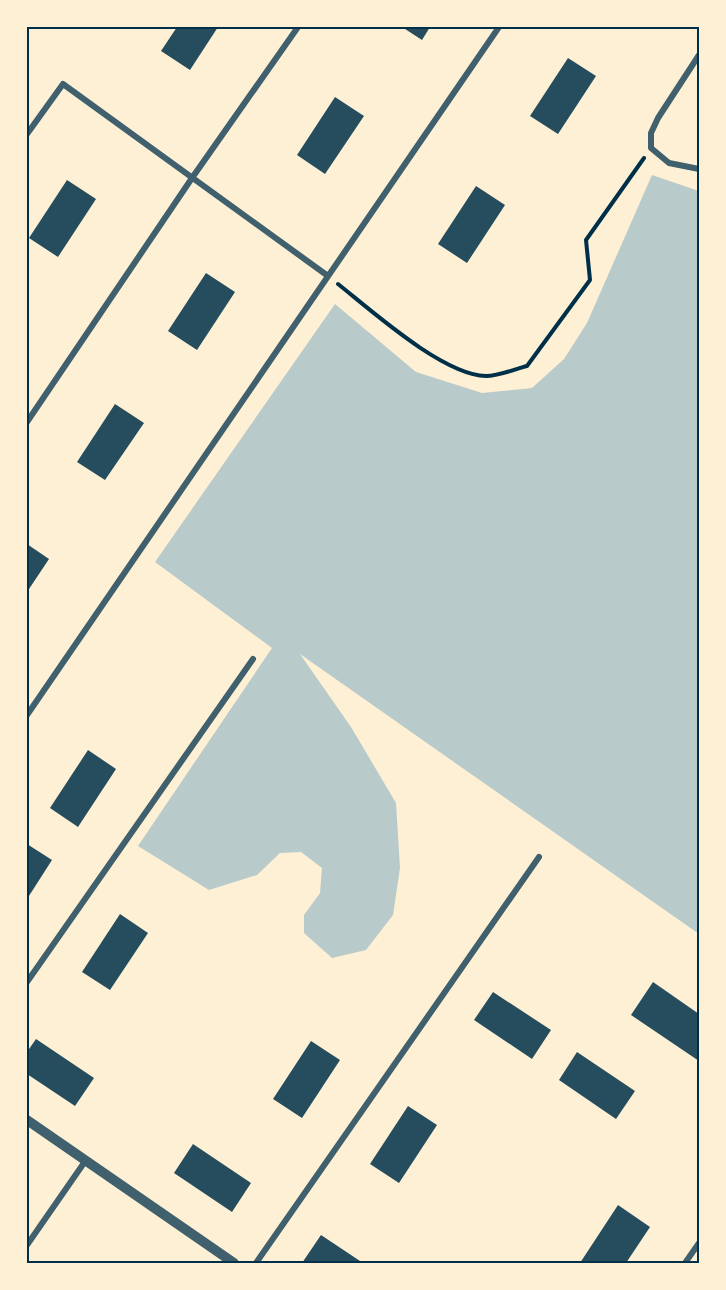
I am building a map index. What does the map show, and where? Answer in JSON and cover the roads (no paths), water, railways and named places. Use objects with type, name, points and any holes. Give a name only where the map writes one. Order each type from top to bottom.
[{"type":"street","points":[[27,422],[192,178],[298,27]]},
{"type":"street","points":[[27,715],[499,27]]},
{"type":"street","points":[[699,55],[658,118],[651,133],[651,148],[669,163],[699,170]]},
{"type":"street","points":[[27,134],[63,84],[328,276]]},
{"type":"street","points":[[27,982],[253,659]]},
{"type":"street","points":[[256,1263],[539,857]]},
{"type":"street","points":[[27,1120],[234,1263]]},
{"type":"street","points":[[27,1245],[86,1161]]},
{"type":"street","points":[[685,1263],[699,1243]]}]
